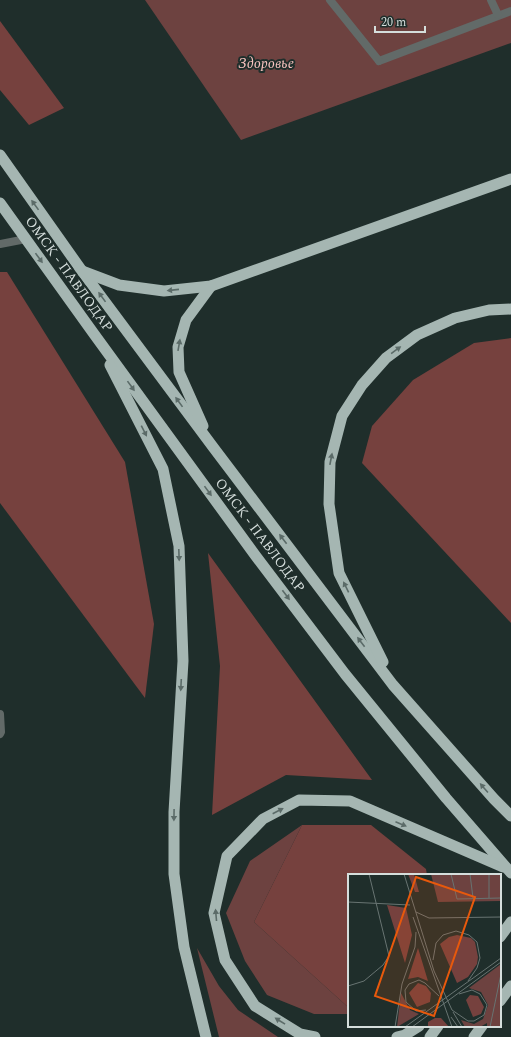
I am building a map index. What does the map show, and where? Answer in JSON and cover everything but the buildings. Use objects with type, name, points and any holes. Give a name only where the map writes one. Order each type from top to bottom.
[{"type":"highway","name":"ОМСК - ПАВЛОДАР","points":[[0,155],[82,271],[212,447],[393,685],[494,799],[511,816]]},
{"type":"highway","points":[[82,271],[119,285],[164,291],[211,286],[511,179]]},
{"type":"highway","name":"ОМСК - ПАВЛОДАР","points":[[0,203],[255,555],[345,674],[446,798],[509,871]]},
{"type":"highway","points":[[211,286],[186,320],[178,347],[179,372],[212,447]]},
{"type":"highway","points":[[393,685],[339,573],[329,504],[330,462],[342,416],[362,385],[386,358],[417,335],[455,318],[490,310],[511,309]]},
{"type":"highway","points":[[94,334],[163,469],[179,546],[183,661],[174,812],[174,874],[184,948],[206,1037]]},
{"type":"highway","points":[[315,1037],[300,1034],[255,1006],[225,960],[214,912],[227,856],[263,819],[299,800],[350,802],[509,871]]},
{"type":"highway","points":[[501,936],[511,922]]},
{"type":"highway","points":[[501,1000],[511,986]]},
{"type":"highway","points":[[397,1037],[405,1035],[417,1027]]},
{"type":"highway","points":[[430,1037],[437,1027]]},
{"type":"street","points":[[330,0],[379,61],[511,11]]},
{"type":"street","points":[[491,0],[498,15]]},
{"type":"street","points":[[0,244],[26,239]]},
{"type":"street","points":[[0,714],[0,734]]},
{"type":"green space","name":"Здоровье","points":[[145,0],[511,0],[511,43],[241,140]]},
{"type":"green space","points":[[302,825],[254,922],[348,1007],[348,1014],[314,1014],[267,995],[245,961],[226,913],[250,861]]},
{"type":"green space","points":[[197,948],[219,986],[238,1010],[278,1037],[219,1037]]},
{"type":"shaded area","points":[[0,21],[64,108],[29,125],[0,90]]},
{"type":"shaded area","points":[[0,272],[7,272],[125,462],[154,624],[145,698],[0,503]]},
{"type":"shaded area","points":[[511,338],[511,623],[362,463],[372,426],[413,380],[474,343]]},
{"type":"shaded area","points":[[208,553],[372,780],[286,775],[212,815],[220,666]]},
{"type":"shaded area","points":[[302,825],[371,825],[426,869],[427,874],[348,874],[348,1007],[254,922]]}]
